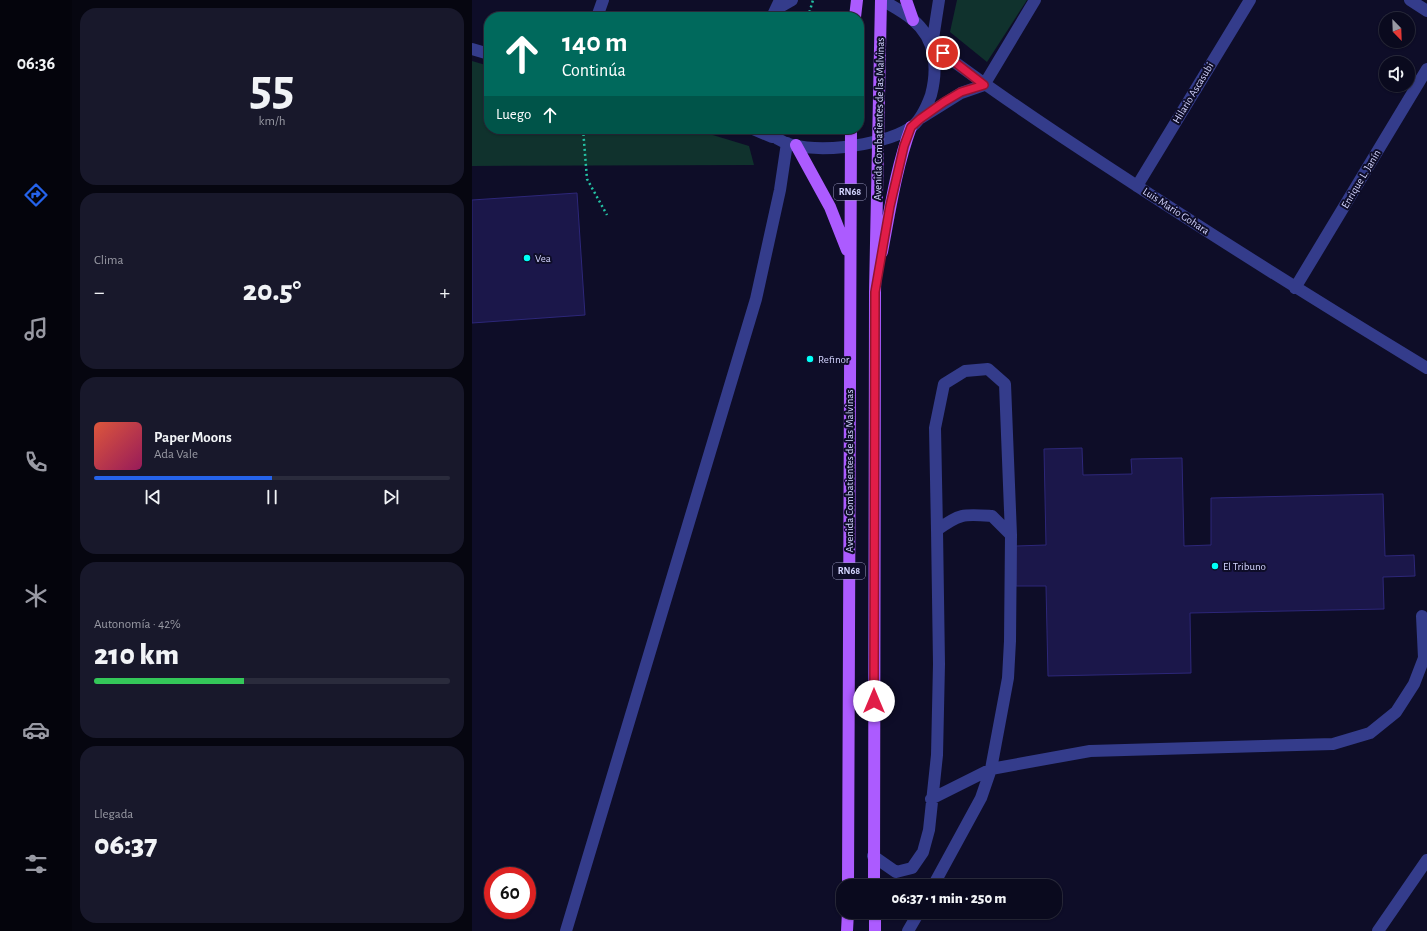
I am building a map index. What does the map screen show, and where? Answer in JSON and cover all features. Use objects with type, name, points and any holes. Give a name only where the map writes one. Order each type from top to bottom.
[{"type":"main road","points":[[856,12],[857,0]]},
{"type":"main road","name":"Avenida Combatientes de las Malvinas","points":[[874,879],[875,292],[882,0]]},
{"type":"main road","points":[[906,0],[913,20]]},
{"type":"main road","points":[[875,292],[893,192],[904,146],[915,123]]},
{"type":"main road","name":"Avenida Combatientes de las Malvinas","points":[[848,879],[850,134]]},
{"type":"main road","points":[[787,142],[830,207],[850,256]]},
{"type":"main road","points":[[848,919],[848,931]]},
{"type":"main road","points":[[875,919],[875,931]]},
{"type":"street","points":[[599,12],[603,0]]},
{"type":"street","points":[[777,8],[792,0]]},
{"type":"street","points":[[882,0],[913,20],[932,45]]},
{"type":"street","points":[[915,123],[929,100],[933,86],[935,68],[932,45],[939,0]]},
{"type":"street","points":[[766,134],[787,142],[838,148],[850,147],[896,135],[961,92],[984,85],[1035,0]]},
{"type":"street","name":"Hilario Ascasubi","points":[[1137,186],[1250,0]]},
{"type":"street","points":[[1410,0],[1427,11]]},
{"type":"street","name":"Luis Mario Gohara","points":[[932,45],[984,85],[1137,186],[1295,288],[1427,368]]},
{"type":"street","points":[[472,50],[484,53]]},
{"type":"street","name":"Enrique L. Janín","points":[[1295,288],[1427,69]]},
{"type":"street","points":[[774,134],[787,142]]},
{"type":"street","points":[[566,931],[756,299],[780,190],[787,142]]},
{"type":"street","points":[[873,856],[896,872],[912,868],[923,852],[929,830],[931,799],[937,755],[939,664],[935,428],[944,384],[965,371],[988,369],[1006,384],[1011,535],[1010,641],[1008,678],[991,769],[981,798],[937,879]]},
{"type":"street","points":[[937,530],[952,519],[965,514],[992,516],[1011,535]]},
{"type":"street","points":[[931,799],[991,769],[1090,751],[1333,744],[1370,733],[1396,712],[1414,684],[1424,658],[1422,616]]},
{"type":"street","points":[[1378,931],[1427,860]]},
{"type":"street","points":[[908,931],[915,919]]},
{"type":"path","points":[[809,12],[812,0]]},
{"type":"path","points":[[583,134],[587,179],[606,215]]},
{"type":"green space","points":[[957,0],[1027,0],[987,62],[950,32]]},
{"type":"green space","points":[[472,61],[484,65],[484,134],[709,134],[749,146],[754,165],[472,166]]},
{"type":"building","name":"Vea","points":[[577,193],[585,315],[472,323],[472,200]]},
{"type":"building","name":"El Tribuno","points":[[1082,448],[1083,475],[1132,474],[1131,459],[1182,458],[1184,546],[1211,545],[1211,498],[1383,494],[1385,556],[1414,555],[1415,576],[1383,577],[1384,609],[1190,613],[1191,673],[1048,676],[1046,586],[1016,586],[1016,546],[1046,545],[1044,449]]},
{"type":"place","name":"Vea","points":[[527,258]]},
{"type":"place","name":"Refinor","points":[[810,359]]},
{"type":"place","name":"El Tribuno","points":[[1215,566]]},
{"type":"route","points":[[874,701],[875,292],[890,206],[904,146],[911,127],[944,102],[961,92],[984,85],[943,53]]}]
